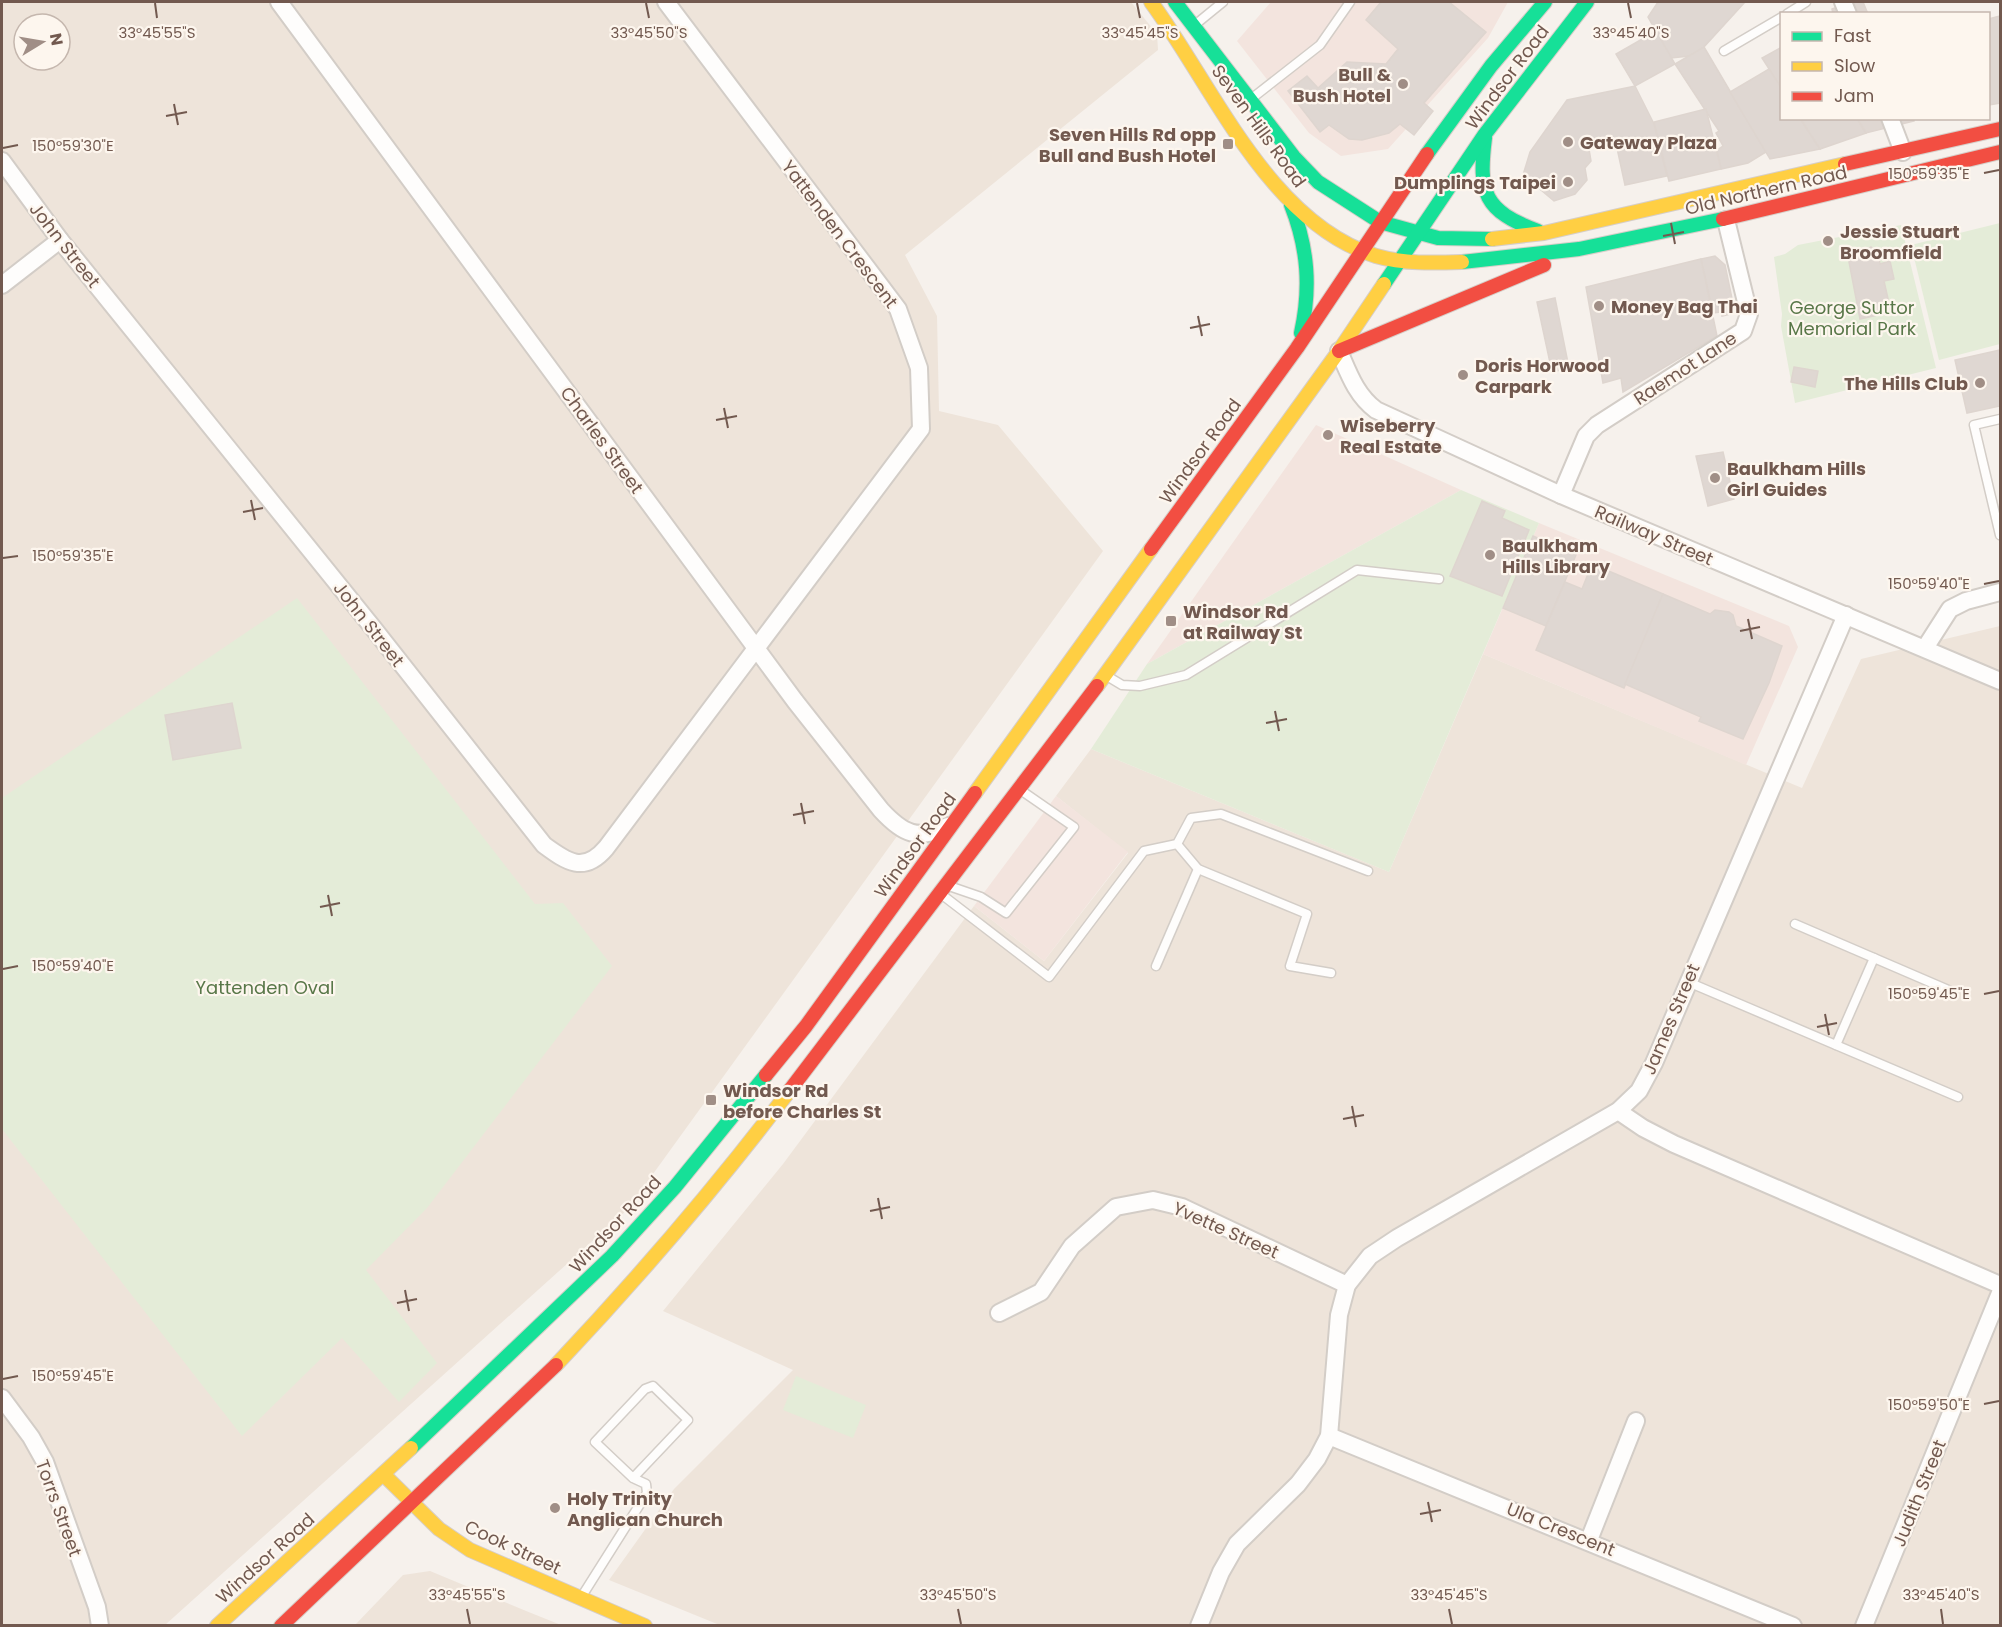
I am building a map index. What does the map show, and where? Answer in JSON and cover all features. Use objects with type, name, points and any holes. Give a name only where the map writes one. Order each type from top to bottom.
[{"type":"main road","name":"Seven Hills Road","points":[[1150,2],[1227,118],[1289,198],[1316,224],[1360,251]]},
{"type":"main road","name":"Seven Hills Road","points":[[1175,2],[1294,157],[1318,182],[1361,213],[1380,222]]},
{"type":"main road","name":"Windsor Road","points":[[217,1626],[541,1327],[612,1256],[675,1187],[806,1026],[1297,348],[1360,251],[1485,75],[1545,2]]},
{"type":"main road","name":"Windsor Road","points":[[281,1626],[549,1373],[690,1217],[944,889],[1105,675],[1339,351],[1485,134],[1587,2]]},
{"type":"main road","name":"Old Northern Road","points":[[1380,222],[1438,238],[1482,240],[1544,233],[2001,129]]},
{"type":"main road","points":[[1485,134],[1481,185],[1490,204],[1508,222],[1544,233]]},
{"type":"main road","name":"Old Northern Road","points":[[1360,251],[1400,261],[1503,261],[1575,252],[1726,220],[2001,152]]},
{"type":"main road","points":[[1289,198],[1299,222],[1309,278],[1304,320],[1297,348]]},
{"type":"main road","points":[[1339,351],[1575,252]]},
{"type":"main road","name":"Cook Street","points":[[383,1474],[445,1534],[470,1550],[645,1626]]},
{"type":"street","name":"Charles Street","points":[[279,2],[753,655],[795,701],[896,826],[914,834],[930,835],[952,824]]},
{"type":"street","name":"Yattenden Crescent","points":[[666,2],[898,309],[919,368],[921,429],[753,655]]},
{"type":"street","points":[[1891,120],[1903,152]]},
{"type":"street","name":"John Street","points":[[2,162],[60,240],[374,629],[492,782],[544,845],[558,855],[573,862],[586,864],[598,858],[753,655]]},
{"type":"street","name":"Raemot Lane","points":[[1561,495],[1586,436],[1597,425],[1743,331],[1748,323],[1747,306],[1726,220]]},
{"type":"street","points":[[2,285],[60,240]]},
{"type":"street","name":"Railway Street","points":[[1339,351],[1363,400],[1376,410],[1561,495],[2001,681]]},
{"type":"street","points":[[1925,648],[1950,609],[1966,601],[2001,592]]},
{"type":"street","name":"James Street","points":[[1329,1436],[1339,1316],[1347,1286],[1370,1256],[1397,1238],[1618,1111],[1639,1091],[1654,1063],[1846,615]]},
{"type":"street","points":[[1618,1111],[1643,1128],[1674,1144],[2001,1285]]},
{"type":"street","name":"Yvette Street","points":[[999,1313],[1041,1292],[1072,1246],[1116,1207],[1153,1200],[1182,1207],[1347,1286]]},
{"type":"street","name":"Judith Street","points":[[1864,1626],[2001,1293]]},
{"type":"street","name":"Torrs Street","points":[[2,1398],[31,1437],[45,1462],[97,1607],[100,1626]]},
{"type":"street","points":[[1589,1540],[1636,1421]]},
{"type":"street","points":[[1199,1626],[1221,1572],[1237,1544],[1298,1484],[1317,1459],[1329,1436]]},
{"type":"street","name":"Ula Crescent","points":[[1329,1436],[1589,1540],[1793,1626]]},
{"type":"lane","points":[[1193,26],[1223,2]]},
{"type":"lane","points":[[1251,99],[1320,45],[1350,2]]},
{"type":"lane","points":[[1790,12],[1806,2]]},
{"type":"lane","points":[[1725,51],[1780,18]]},
{"type":"lane","points":[[2001,419],[1974,425],[2001,535]]},
{"type":"lane","points":[[1105,675],[1122,685],[1140,686],[1186,675],[1357,570],[1439,579]]},
{"type":"lane","points":[[944,889],[981,897],[1006,913],[1074,827],[1019,789]]},
{"type":"lane","points":[[944,889],[1049,977],[1144,851],[1177,844],[1191,818],[1221,814],[1368,872]]},
{"type":"lane","points":[[1177,844],[1198,869],[1307,914],[1290,966],[1331,973]]},
{"type":"lane","points":[[1156,966],[1198,869]]},
{"type":"lane","points":[[1795,924],[1953,992]]},
{"type":"lane","points":[[1836,1046],[1874,958]]},
{"type":"lane","points":[[1688,982],[1958,1097]]},
{"type":"lane","points":[[581,1598],[647,1493],[646,1484],[633,1478],[595,1442],[645,1389],[652,1386],[688,1420],[633,1478]]},
{"type":"shaded area","points":[[2,2],[1131,2],[1157,34],[1158,50],[905,255],[937,316],[939,411],[998,425],[1103,551],[627,1210],[165,1625],[2,1626]]},
{"type":"shaded area","points":[[1271,2],[1508,2],[1488,38],[1388,149],[1341,156],[1309,133],[1237,41]]},
{"type":"shaded area","points":[[1316,425],[1461,490],[1147,664]]},
{"type":"shaded area","points":[[1539,523],[1789,626],[1798,647],[1746,765],[1483,654]]},
{"type":"shaded area","points":[[2000,626],[2000,1625],[722,1626],[609,1580],[674,1489],[793,1370],[663,1311],[783,1164],[974,906],[1044,961],[1128,853],[1056,796],[1091,749],[1389,872],[1483,654],[1802,788],[1861,659]]},
{"type":"shaded area","points":[[1056,796],[1128,852],[1044,961],[974,906]]},
{"type":"shaded area","points":[[430,1571],[561,1625],[355,1625],[403,1575]]},
{"type":"green space","points":[[2000,223],[2000,344],[1939,360],[1911,245]]},
{"type":"green space","name":"George Suttor Memorial Park","points":[[1901,225],[1936,368],[1795,403],[1781,326],[1782,314],[1774,257],[1785,254],[1798,245]]},
{"type":"green space","points":[[1461,490],[1539,523],[1389,872],[1091,749],[1147,664]]},
{"type":"green space","name":"Yattenden Oval","points":[[297,598],[535,904],[563,903],[612,966],[427,1208],[366,1270],[437,1363],[399,1402],[342,1338],[242,1436],[2,1129],[2,798]]},
{"type":"green space","points":[[796,1376],[866,1405],[853,1438],[783,1410]]},
{"type":"building","points":[[1381,2],[1449,2],[1486,32],[1424,103],[1433,111],[1414,135],[1400,124],[1389,133],[1362,140],[1349,139],[1329,125],[1320,132],[1288,91],[1307,76],[1318,88],[1347,62],[1386,64],[1398,49],[1366,20]]},
{"type":"building","points":[[1658,2],[1745,2],[1704,47],[1690,56],[1671,58],[1648,17]]},
{"type":"building","points":[[1852,2],[1863,2],[1867,12],[1833,12],[1832,9]]},
{"type":"building","points":[[2000,16],[2000,103],[1990,105],[1990,18]]},
{"type":"building","points":[[1656,31],[1675,64],[1635,86],[1616,54]]},
{"type":"building","points":[[1704,47],[1766,152],[1748,163],[1721,169],[1717,150],[1723,146],[1716,133],[1719,131],[1675,64]]},
{"type":"building","points":[[1780,48],[1780,86],[1762,58]]},
{"type":"building","points":[[1769,69],[1780,86],[1780,120],[1801,120],[1820,149],[1770,159],[1730,92]]},
{"type":"building","name":"Gateway Plaza","points":[[1635,86],[1654,124],[1667,176],[1625,185],[1617,148],[1605,140],[1593,144],[1589,149],[1591,161],[1585,168],[1587,180],[1575,194],[1554,201],[1523,175],[1530,152],[1567,100]]},
{"type":"building","points":[[1706,109],[1721,169],[1669,181],[1654,122]]},
{"type":"building","points":[[1801,120],[1858,120],[1866,133],[1820,149]]},
{"type":"building","points":[[1858,120],[1914,121],[1866,133]]},
{"type":"building","points":[[1871,247],[1875,251],[1875,259],[1879,258],[1880,264],[1890,261],[1894,279],[1884,281],[1891,312],[1860,319],[1849,262],[1853,256]]},
{"type":"building","points":[[1715,256],[1725,265],[1735,313],[1722,316],[1721,312],[1713,313],[1701,259]]},
{"type":"building","points":[[1701,259],[1717,336],[1623,392],[1621,378],[1603,383],[1586,287]]},
{"type":"building","points":[[1555,298],[1569,368],[1552,372],[1537,302]]},
{"type":"building","name":"The Hills Club","points":[[2000,350],[2000,406],[1967,413],[1955,360]]},
{"type":"building","points":[[1794,367],[1818,371],[1815,387],[1791,382]]},
{"type":"building","name":"Baulkham Hills Girl Guides","points":[[1723,452],[1734,499],[1708,506],[1696,456]]},
{"type":"building","points":[[1482,501],[1505,511],[1502,518],[1529,530],[1502,596],[1450,576]]},
{"type":"building","points":[[1533,536],[1576,555],[1546,626],[1503,608]]},
{"type":"building","points":[[1592,564],[1663,594],[1624,688],[1536,650],[1565,582],[1582,589]]},
{"type":"building","points":[[1663,594],[1710,614],[1715,610],[1729,612],[1733,615],[1736,626],[1782,646],[1769,683],[1743,739],[1699,721],[1701,717],[1625,684]]},
{"type":"building","points":[[232,703],[241,748],[173,760],[165,715]]},
{"type":"traffic: fast","points":[[1175,2],[1294,157],[1318,182],[1380,222],[1438,238],[1492,239]]},
{"type":"traffic: fast","points":[[1427,154],[1491,66],[1545,2]]},
{"type":"traffic: fast","points":[[1384,284],[1485,134],[1587,2]]},
{"type":"traffic: fast","points":[[1485,138],[1483,173],[1484,186],[1489,198],[1506,216],[1538,231]]},
{"type":"traffic: fast","points":[[1291,205],[1301,237],[1306,268],[1306,300],[1301,333]]},
{"type":"traffic: fast","points":[[1462,262],[1579,249],[1723,219]]},
{"type":"traffic: fast","points":[[411,1448],[612,1256],[675,1187],[766,1075]]},
{"type":"traffic: slow","points":[[1151,2],[1247,148],[1274,183],[1304,214],[1338,239],[1376,256],[1408,262],[1462,262]]},
{"type":"traffic: slow","points":[[1492,239],[1544,233],[1845,164]]},
{"type":"traffic: slow","points":[[1097,686],[1339,351],[1384,284]]},
{"type":"traffic: slow","points":[[975,793],[1151,549]]},
{"type":"traffic: slow","points":[[556,1365],[677,1230],[790,1090]]},
{"type":"traffic: slow","points":[[217,1626],[411,1448]]},
{"type":"traffic: slow","points":[[383,1474],[439,1529],[470,1550],[645,1626]]},
{"type":"traffic: jam","points":[[1845,164],[2000,129]]},
{"type":"traffic: jam","points":[[1723,219],[2000,152]]},
{"type":"traffic: jam","points":[[1151,549],[1297,348],[1427,154]]},
{"type":"traffic: jam","points":[[1339,351],[1544,265]]},
{"type":"traffic: jam","points":[[790,1090],[1097,686]]},
{"type":"traffic: jam","points":[[766,1075],[806,1026],[975,793]]},
{"type":"traffic: jam","points":[[281,1626],[556,1365]]},
{"type":"place","name":"Bull & Bush Hotel","points":[[1403,84]]},
{"type":"place","name":"Gateway Plaza","points":[[1568,142]]},
{"type":"place","name":"Seven Hills Rd opp Bull and Bush Hotel","points":[[1228,144]]},
{"type":"place","name":"Dumplings Taipei","points":[[1568,182]]},
{"type":"place","name":"Jessie Stuart Broomfield","points":[[1828,241]]},
{"type":"place","name":"Money Bag Thai","points":[[1599,306]]},
{"type":"place","name":"Doris Horwood Carpark","points":[[1463,375]]},
{"type":"place","name":"The Hills Club","points":[[1980,383]]},
{"type":"place","name":"Wiseberry Real Estate","points":[[1328,435]]},
{"type":"place","name":"Baulkham Hills Girl Guides","points":[[1715,478]]},
{"type":"place","name":"Baulkham Hills Library","points":[[1490,555]]},
{"type":"place","name":"Windsor Rd at Railway St","points":[[1171,621]]},
{"type":"place","name":"Windsor Rd before Charles St","points":[[711,1100]]},
{"type":"place","name":"Holy Trinity Anglican Church","points":[[555,1508]]}]
